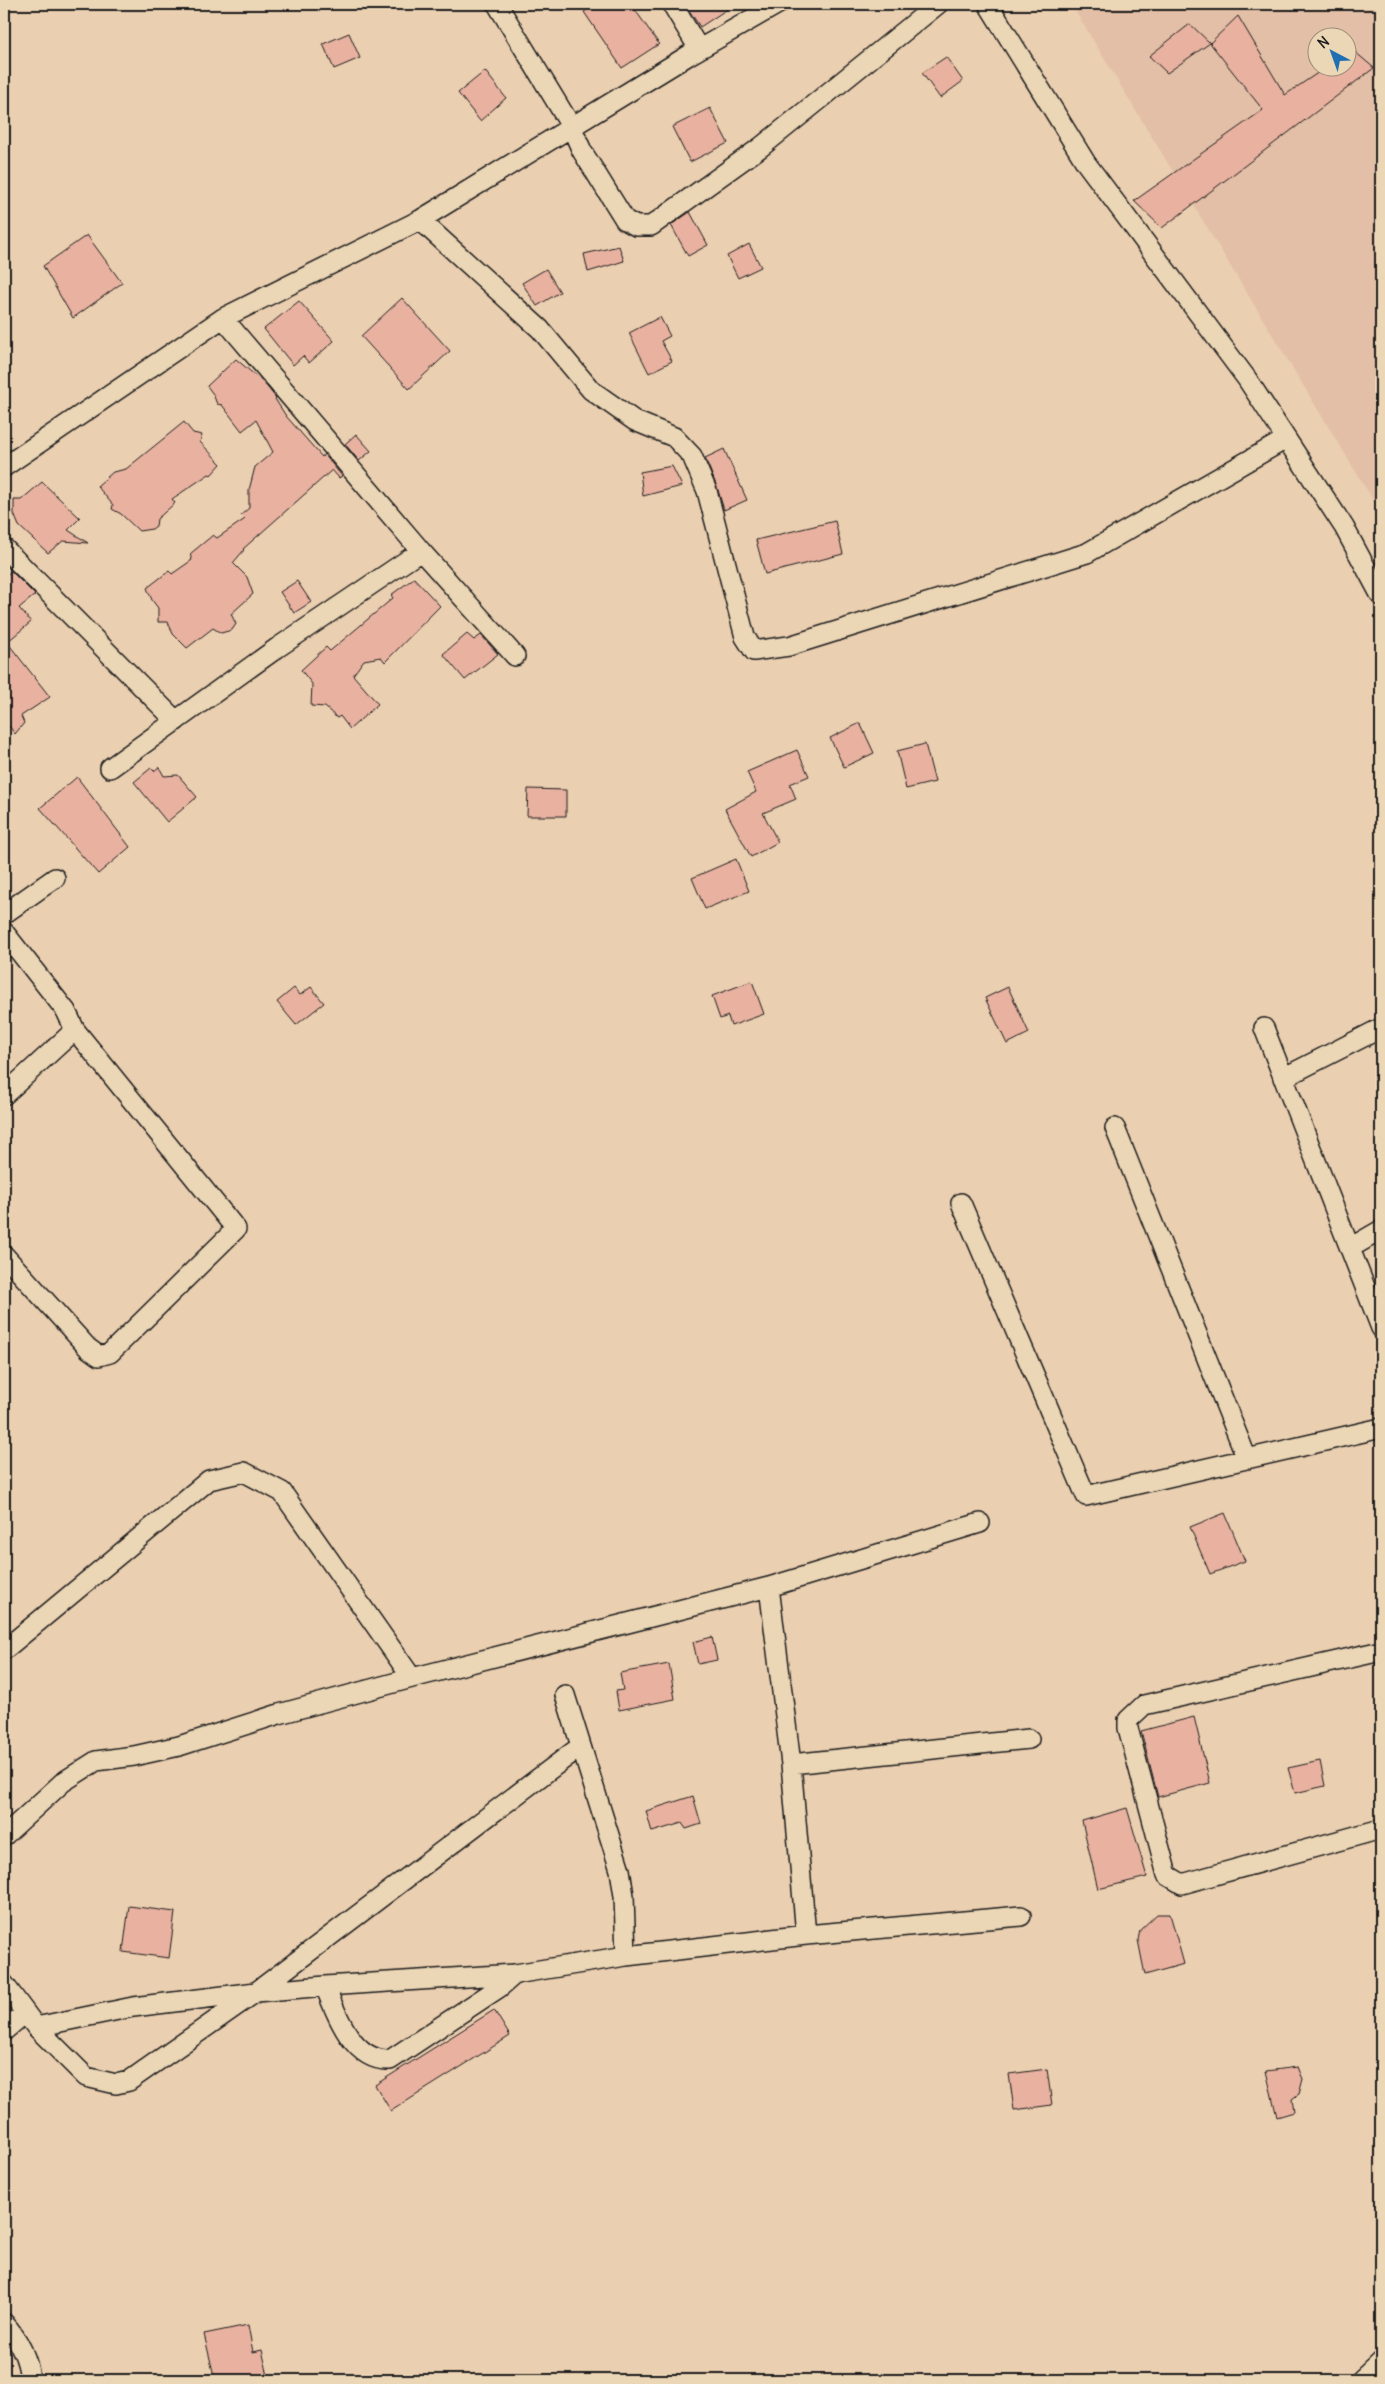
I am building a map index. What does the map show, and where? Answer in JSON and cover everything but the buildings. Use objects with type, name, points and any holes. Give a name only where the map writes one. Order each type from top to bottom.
[{"type":"street","points":[[497,4],[571,126],[582,151],[625,220],[636,226],[652,226],[761,147],[938,4]]},
{"type":"street","points":[[672,4],[699,49]]},
{"type":"street","points":[[4,466],[223,318],[420,220],[571,126],[778,4]]},
{"type":"street","points":[[988,4],[1086,163],[1247,379],[1344,528],[1381,596]]},
{"type":"street","points":[[420,220],[540,329],[592,390],[636,421],[674,437],[692,456],[707,490],[744,636],[754,651],[789,646],[1087,553],[1286,439]]},
{"type":"street","points":[[223,318],[515,656]]},
{"type":"street","points":[[4,548],[176,721]]},
{"type":"street","points":[[110,768],[277,648],[422,550]]},
{"type":"street","points":[[4,914],[55,878]]},
{"type":"street","points":[[4,932],[66,1011],[75,1030],[236,1229],[110,1353],[99,1356],[88,1348],[4,1255]]},
{"type":"street","points":[[1264,1028],[1381,1328]]},
{"type":"street","points":[[1283,1078],[1381,1028]]},
{"type":"street","points":[[4,1095],[75,1030]]},
{"type":"street","points":[[1114,1128],[1247,1459]]},
{"type":"street","points":[[961,1203],[1086,1496],[1381,1428]]},
{"type":"street","points":[[1350,1248],[1381,1230]]},
{"type":"street","points":[[4,1650],[209,1480],[244,1472],[282,1492],[412,1678]]},
{"type":"street","points":[[4,1836],[63,1782],[96,1761],[134,1756],[179,1746],[279,1714],[412,1678],[769,1587],[980,1523]]},
{"type":"street","points":[[769,1587],[791,1764],[806,1935]]},
{"type":"street","points":[[1381,1651],[1144,1705],[1128,1720],[1128,1728],[1168,1875],[1182,1884],[1381,1829]]},
{"type":"street","points":[[565,1695],[620,1870],[624,1896],[626,1956]]},
{"type":"street","points":[[791,1764],[1029,1739]]},
{"type":"street","points":[[4,1984],[30,2020],[86,2076],[116,2084],[130,2081],[147,2071],[256,1992],[581,1746]]},
{"type":"street","points":[[4,2031],[30,2020],[256,1992],[515,1974],[626,1956],[806,1935],[1021,1916]]},
{"type":"street","points":[[325,1986],[339,2018],[356,2046],[378,2060],[390,2060],[500,1987],[515,1974]]},
{"type":"street","points":[[4,2323],[23,2350],[29,2365],[30,2380]]},
{"type":"street","points":[[1360,2380],[1381,2361]]},
{"type":"shaded area","points":[[1071,4],[1381,4],[1381,513]]}]
